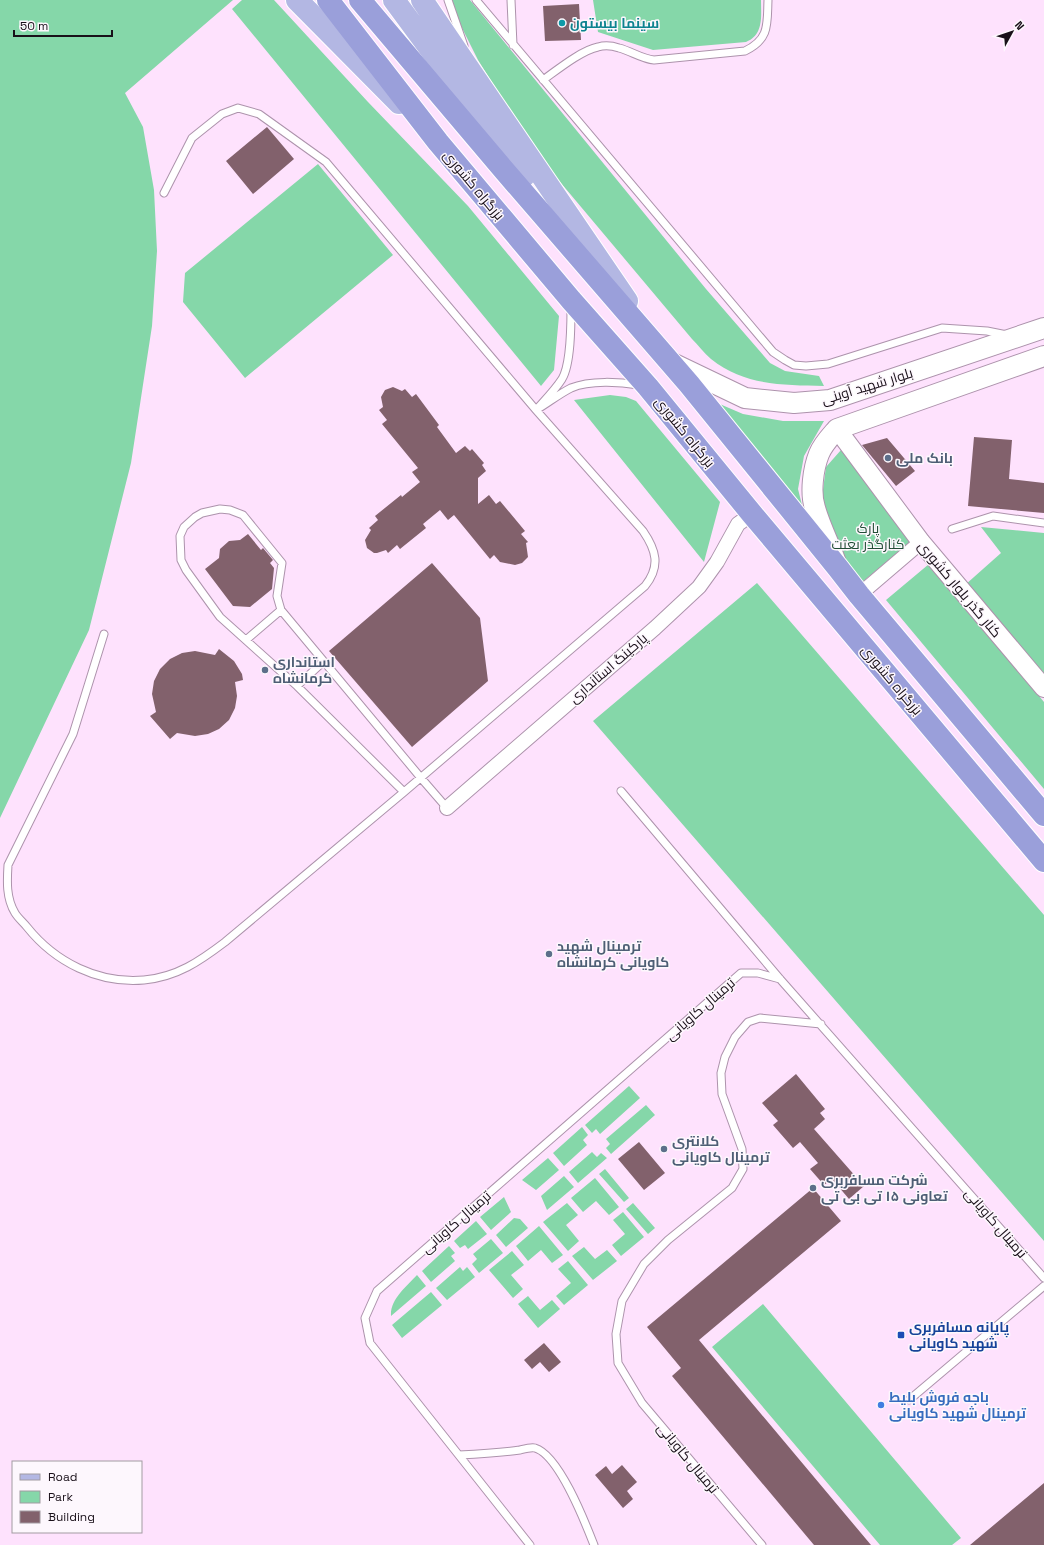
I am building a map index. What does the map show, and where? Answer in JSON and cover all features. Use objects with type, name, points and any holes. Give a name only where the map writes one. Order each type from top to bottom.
[{"type":"highway","name":"بزرگراه کشوری","points":[[328,0],[438,142],[571,300],[648,386],[752,514],[1044,861]]},
{"type":"highway","name":"بزرگراه کشوری","points":[[360,0],[668,361],[859,595],[1044,815]]},
{"type":"main road","points":[[297,0],[438,142]]},
{"type":"main road","points":[[394,0],[628,315]]},
{"type":"main road","points":[[422,0],[668,361]]},
{"type":"main road","name":"بلوار شهید آوینی","points":[[668,361],[745,398],[794,403],[830,400],[1044,328]]},
{"type":"main road","name":"بلوار شهید آوینی","points":[[837,429],[1044,356]]},
{"type":"main road","points":[[830,400],[837,429],[819,454],[813,490],[815,507],[838,568]]},
{"type":"street","name":"کنار گذر بلوار کشوری","points":[[837,429],[921,542],[1044,688]]},
{"type":"street","name":"پارکینگ استانداری","points":[[447,808],[655,628],[699,587],[718,562],[738,524],[752,514]]},
{"type":"street","points":[[859,595],[921,542]]},
{"type":"lane","points":[[448,0],[481,87]]},
{"type":"lane","points":[[476,0],[773,352],[785,360],[794,365],[806,366],[828,364],[942,328],[987,331],[1019,337]]},
{"type":"lane","points":[[511,0],[513,45]]},
{"type":"lane","points":[[543,80],[585,52],[598,47],[609,46],[620,48],[648,60],[746,51],[758,44],[766,32],[768,0]]},
{"type":"lane","points":[[104,634],[73,734],[8,866],[7,888],[15,912],[32,934],[53,954],[73,966],[95,975],[119,980],[144,980],[164,976],[193,965],[225,942],[421,778],[645,586],[651,579],[656,562],[651,542],[643,531],[536,410],[326,162],[259,114],[238,108],[222,114],[192,138],[164,193]]},
{"type":"lane","points":[[536,410],[563,378],[571,330],[571,300]]},
{"type":"lane","points":[[536,410],[572,388],[581,386],[620,382],[648,386]]},
{"type":"lane","points":[[404,792],[296,686],[220,617],[186,570],[181,560],[180,536],[184,527],[194,517],[202,513],[220,509],[230,510],[243,515],[282,563],[277,596],[281,610],[323,662],[447,808]]},
{"type":"lane","points":[[952,529],[993,516],[1044,523]]},
{"type":"lane","points":[[246,640],[281,610]]},
{"type":"lane","points":[[296,686],[323,662]]},
{"type":"lane","name":"ترمینال کاویانی","points":[[622,791],[780,979],[1044,1278]]},
{"type":"lane","name":"ترمینال کاویانی","points":[[530,1545],[370,1342],[365,1318],[377,1292],[741,973],[758,973],[780,979]]},
{"type":"lane","name":"ترمینال کاویانی","points":[[762,1545],[642,1403],[618,1363],[616,1334],[622,1301],[644,1264],[668,1240],[732,1188],[743,1169],[742,1149],[722,1094],[721,1073],[725,1057],[735,1037],[748,1022],[760,1018],[821,1024]]},
{"type":"lane","points":[[909,1400],[1044,1286]]},
{"type":"lane","points":[[459,1455],[501,1453],[534,1447],[546,1454],[556,1468],[579,1508],[594,1545]]},
{"type":"green space","points":[[0,0],[233,0],[125,93],[143,127],[154,190],[157,251],[152,326],[131,463],[89,630],[0,818]]},
{"type":"green space","points":[[242,0],[274,0],[368,102],[468,206],[559,316],[554,370],[541,386],[232,9]]},
{"type":"green space","points":[[452,0],[470,0],[706,289],[770,363],[785,371],[819,376],[824,386],[779,384],[751,379],[724,368],[706,354],[550,170],[478,60],[458,20]]},
{"type":"green space","points":[[593,0],[761,0],[761,18],[759,30],[756,35],[746,42],[653,50],[598,32]]},
{"type":"green space","points":[[318,164],[393,255],[245,378],[183,302],[185,273]]},
{"type":"green space","points":[[610,395],[626,397],[636,401],[720,502],[704,562],[574,400]]},
{"type":"green space","points":[[715,402],[743,414],[783,421],[824,421],[804,456],[798,489],[804,513]]},
{"type":"green space","name":"پارک کنارگذر بعثت","points":[[841,450],[912,541],[861,583],[833,539],[822,497],[826,467]]},
{"type":"green space","points":[[981,527],[1044,533],[1044,677],[965,585],[1001,553]]},
{"type":"green space","points":[[929,564],[1044,702],[1044,789],[886,600]]},
{"type":"green space","points":[[757,583],[1044,915],[1044,1241],[593,721]]},
{"type":"green space","points":[[629,1086],[640,1098],[600,1134],[596,1129],[592,1133],[585,1125]]},
{"type":"green space","points":[[646,1105],[655,1115],[611,1154],[606,1148],[610,1144],[606,1139]]},
{"type":"green space","points":[[582,1127],[588,1135],[583,1140],[587,1145],[564,1166],[553,1153]]},
{"type":"green space","points":[[592,1152],[597,1157],[601,1153],[607,1158],[578,1183],[569,1172]]},
{"type":"green space","points":[[548,1158],[559,1170],[536,1190],[522,1180]]},
{"type":"green space","points":[[605,1169],[629,1198],[624,1202],[599,1174]]},
{"type":"green space","points":[[564,1176],[574,1187],[547,1210],[541,1196]]},
{"type":"green space","points":[[595,1178],[619,1207],[609,1215],[596,1201],[583,1212],[571,1198]]},
{"type":"green space","points":[[504,1197],[511,1212],[491,1230],[480,1217]]},
{"type":"green space","points":[[567,1203],[578,1215],[566,1225],[579,1241],[568,1251],[543,1222]]},
{"type":"green space","points":[[633,1203],[655,1228],[648,1234],[626,1209]]},
{"type":"green space","points":[[623,1212],[644,1237],[621,1256],[612,1245],[625,1234],[613,1220]]},
{"type":"green space","points":[[514,1218],[520,1219],[528,1228],[506,1247],[496,1235]]},
{"type":"green space","points":[[476,1221],[487,1234],[468,1249],[465,1245],[460,1248],[454,1241]]},
{"type":"green space","points":[[539,1226],[563,1255],[552,1263],[541,1250],[528,1261],[516,1246]]},
{"type":"green space","points":[[491,1239],[503,1253],[479,1273],[472,1264],[477,1259],[473,1254]]},
{"type":"green space","points":[[449,1246],[455,1253],[451,1256],[455,1261],[431,1282],[422,1271]]},
{"type":"green space","points":[[584,1247],[595,1259],[607,1250],[617,1261],[593,1280],[572,1256]]},
{"type":"green space","points":[[512,1251],[524,1265],[511,1275],[523,1289],[513,1298],[489,1270]]},
{"type":"green space","points":[[568,1261],[588,1285],[564,1305],[556,1296],[571,1283],[558,1269]]},
{"type":"green space","points":[[460,1267],[463,1271],[467,1267],[475,1277],[447,1300],[436,1288]]},
{"type":"green space","points":[[417,1275],[426,1286],[391,1316],[391,1310],[396,1298]]},
{"type":"green space","points":[[431,1292],[442,1305],[402,1338],[392,1325]]},
{"type":"green space","points":[[528,1296],[540,1310],[552,1300],[560,1309],[538,1328],[518,1304]]},
{"type":"green space","points":[[763,1304],[961,1538],[952,1545],[880,1545],[712,1347]]},
{"type":"building","name":"سینما بیستون","points":[[579,4],[581,40],[545,41],[543,6]]},
{"type":"building","points":[[267,127],[294,159],[253,194],[226,161]]},
{"type":"building","points":[[393,387],[402,391],[405,389],[412,397],[416,394],[439,425],[437,427],[456,453],[465,446],[470,451],[472,449],[484,463],[482,465],[486,471],[478,478],[478,504],[489,495],[496,504],[500,501],[525,531],[521,534],[528,542],[526,543],[528,557],[522,563],[515,565],[500,562],[494,555],[490,559],[454,515],[448,520],[440,510],[423,524],[426,528],[400,549],[397,545],[388,553],[386,550],[374,553],[367,548],[365,540],[371,530],[369,528],[378,520],[375,516],[420,482],[412,472],[418,468],[382,424],[387,420],[379,410],[383,407],[381,397],[385,390]]},
{"type":"building","points":[[974,437],[1012,440],[1009,479],[1044,483],[1044,513],[968,506]]},
{"type":"building","name":"بانک ملی","points":[[887,438],[915,471],[896,486],[862,445]]},
{"type":"building","points":[[248,534],[261,550],[263,548],[273,560],[270,563],[274,568],[272,589],[250,607],[233,606],[205,569],[219,558],[220,549],[229,541],[240,540]]},
{"type":"building","points":[[432,563],[480,618],[488,681],[412,747],[329,651]]},
{"type":"building","points":[[219,649],[234,661],[242,674],[243,680],[235,682],[237,696],[235,708],[229,720],[219,729],[208,734],[195,736],[177,733],[170,739],[150,716],[156,712],[152,694],[154,681],[160,669],[170,659],[182,653],[195,651],[215,655]]},
{"type":"building","points":[[796,1074],[825,1109],[820,1113],[825,1119],[814,1129],[864,1186],[849,1199],[832,1179],[824,1185],[810,1169],[818,1163],[800,1142],[793,1148],[773,1125],[778,1121],[762,1103]]},
{"type":"building","points":[[639,1142],[665,1173],[644,1190],[618,1159]]},
{"type":"building","points":[[813,1188],[841,1221],[699,1340],[871,1545],[814,1545],[672,1376],[681,1368],[647,1327]]},
{"type":"building","points":[[544,1343],[561,1362],[549,1372],[540,1362],[532,1369],[524,1360]]},
{"type":"building","points":[[622,1465],[637,1482],[627,1491],[633,1499],[623,1508],[595,1475],[606,1466],[612,1474]]},
{"type":"building","points":[[1044,1483],[1044,1545],[970,1545]]},
{"type":"place","name":"سینما بیستون","points":[[562,23]]},
{"type":"place","name":"بانک ملی","points":[[888,458]]},
{"type":"place","name":"استانداری کرمانشاه","points":[[265,670]]},
{"type":"place","name":"ترمینال شهید کاویانی کرمانشاه","points":[[549,954]]},
{"type":"place","name":"کلانتری ترمینال کاویانی","points":[[664,1149]]},
{"type":"place","name":"شرکت مسافربری تعاونی ۱۵ تی بی تی","points":[[813,1188]]},
{"type":"place","name":"پايانه مسافربری شهید کاویانی","points":[[901,1335]]},
{"type":"place","name":"باجه فروش بلیط ترمینال شهید کاویانی","points":[[881,1405]]}]
